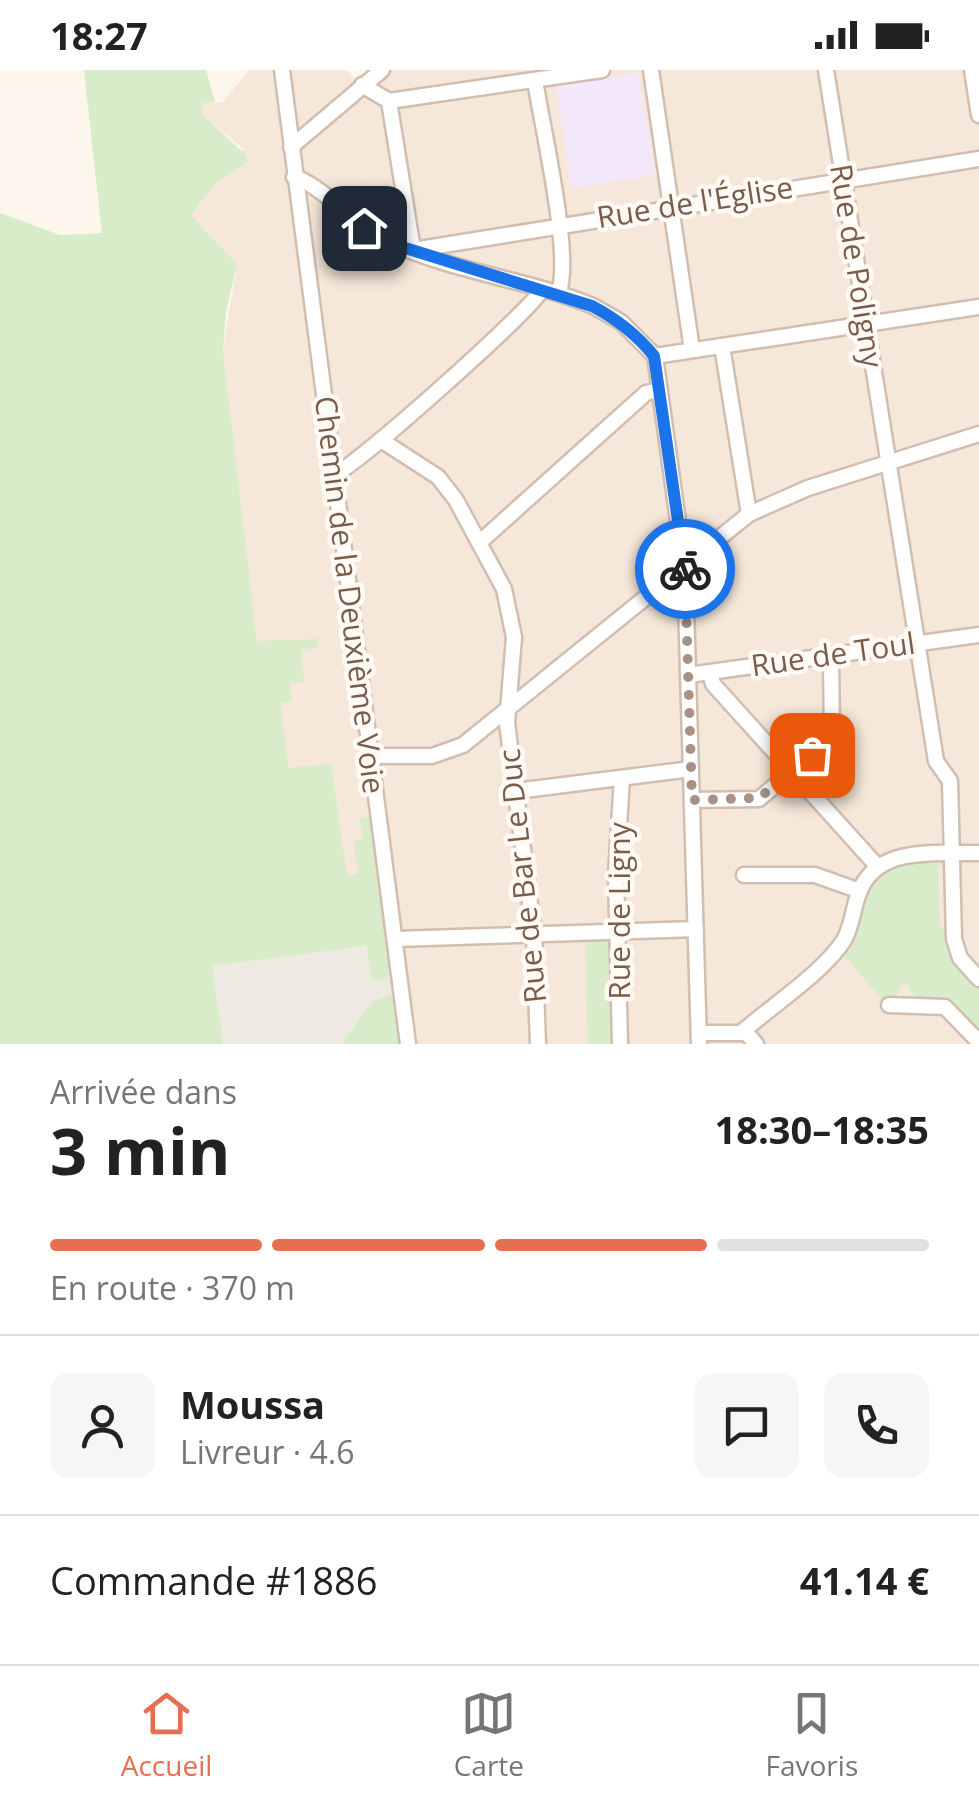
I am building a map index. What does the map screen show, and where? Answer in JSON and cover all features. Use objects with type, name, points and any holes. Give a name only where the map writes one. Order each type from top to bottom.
[{"type":"street","name":"Chemin de la Deuxième Voie","points":[[282,70],[408,1044]]},
{"type":"street","points":[[291,147],[382,70]]},
{"type":"street","points":[[362,85],[390,102],[602,70]]},
{"type":"street","points":[[651,70],[692,350]]},
{"type":"street","name":"Rue de Poligny","points":[[826,70],[936,761],[950,781],[955,948],[979,979]]},
{"type":"street","points":[[972,70],[979,114]]},
{"type":"street","points":[[534,80],[557,224],[563,280],[559,292]]},
{"type":"street","points":[[390,102],[413,250]]},
{"type":"street","name":"Rue de l'Église","points":[[413,250],[557,224],[979,160]]},
{"type":"street","points":[[294,177],[304,179],[364,228],[413,250],[559,292],[621,322],[654,356],[684,565],[699,1038],[744,1030],[843,941],[860,890],[878,867],[900,856],[979,853]]},
{"type":"street","points":[[333,476],[342,474],[381,440],[542,290]]},
{"type":"street","points":[[654,356],[979,307]]},
{"type":"street","points":[[722,346],[749,514]]},
{"type":"street","points":[[480,542],[646,393],[658,390]]},
{"type":"street","points":[[370,756],[432,756],[454,750],[749,514],[886,463],[979,434]]},
{"type":"street","name":"Rue de Bar Le Duc","points":[[381,440],[438,477],[480,542],[504,589],[514,660],[508,708],[534,935],[538,1044]]},
{"type":"street","name":"Rue de Toul","points":[[688,675],[979,635]]},
{"type":"street","points":[[692,800],[759,798],[832,738],[831,656]]},
{"type":"street","points":[[710,672],[713,684],[878,867]]},
{"type":"street","points":[[516,791],[690,769]]},
{"type":"street","name":"Rue de Ligny","points":[[620,1044],[616,932],[622,778]]},
{"type":"street","points":[[744,875],[815,875],[860,890]]},
{"type":"street","points":[[396,939],[696,928]]},
{"type":"street","points":[[890,1004],[946,1006],[979,1042]]},
{"type":"street","points":[[744,1030],[756,1044]]},
{"type":"shaded area","points":[[249,70],[346,70],[356,81],[371,70],[979,70],[979,1044],[400,1044],[377,873],[347,875],[331,765],[289,768],[270,642],[257,642],[223,350],[237,264],[191,215],[244,149],[203,116],[202,104],[223,102]]},
{"type":"shaded area","points":[[638,73],[656,175],[571,188],[556,85]]},
{"type":"shaded area","points":[[367,946],[393,973],[396,992],[353,1025],[345,1044],[223,1044],[211,966]]},
{"type":"green space","points":[[84,70],[206,70],[215,102],[202,104],[203,115],[247,156],[247,162],[217,182],[191,215],[237,264],[226,312],[223,350],[257,641],[318,639],[318,647],[301,650],[304,682],[290,684],[292,702],[280,703],[289,768],[331,764],[347,875],[358,874],[354,841],[363,839],[359,819],[371,817],[393,973],[382,981],[371,979],[367,946],[212,966],[223,1044],[0,1044],[0,213],[60,235],[102,233]]},
{"type":"green space","points":[[943,858],[946,865],[938,866],[940,927],[948,927],[956,961],[979,986],[979,1037],[955,1006],[917,1001],[907,984],[902,985],[896,997],[884,1002],[843,954],[851,941],[865,890],[873,879],[894,865]]},
{"type":"green space","points":[[611,941],[614,1044],[588,1044],[585,942]]},
{"type":"green space","points":[[396,992],[400,1044],[345,1044],[345,1038],[373,1001]]},
{"type":"way so far","points":[[685,569],[692,800],[759,798],[812,755]]},
{"type":"route","points":[[364,228],[402,247],[559,292],[621,322],[645,344],[654,356],[685,569]]}]
